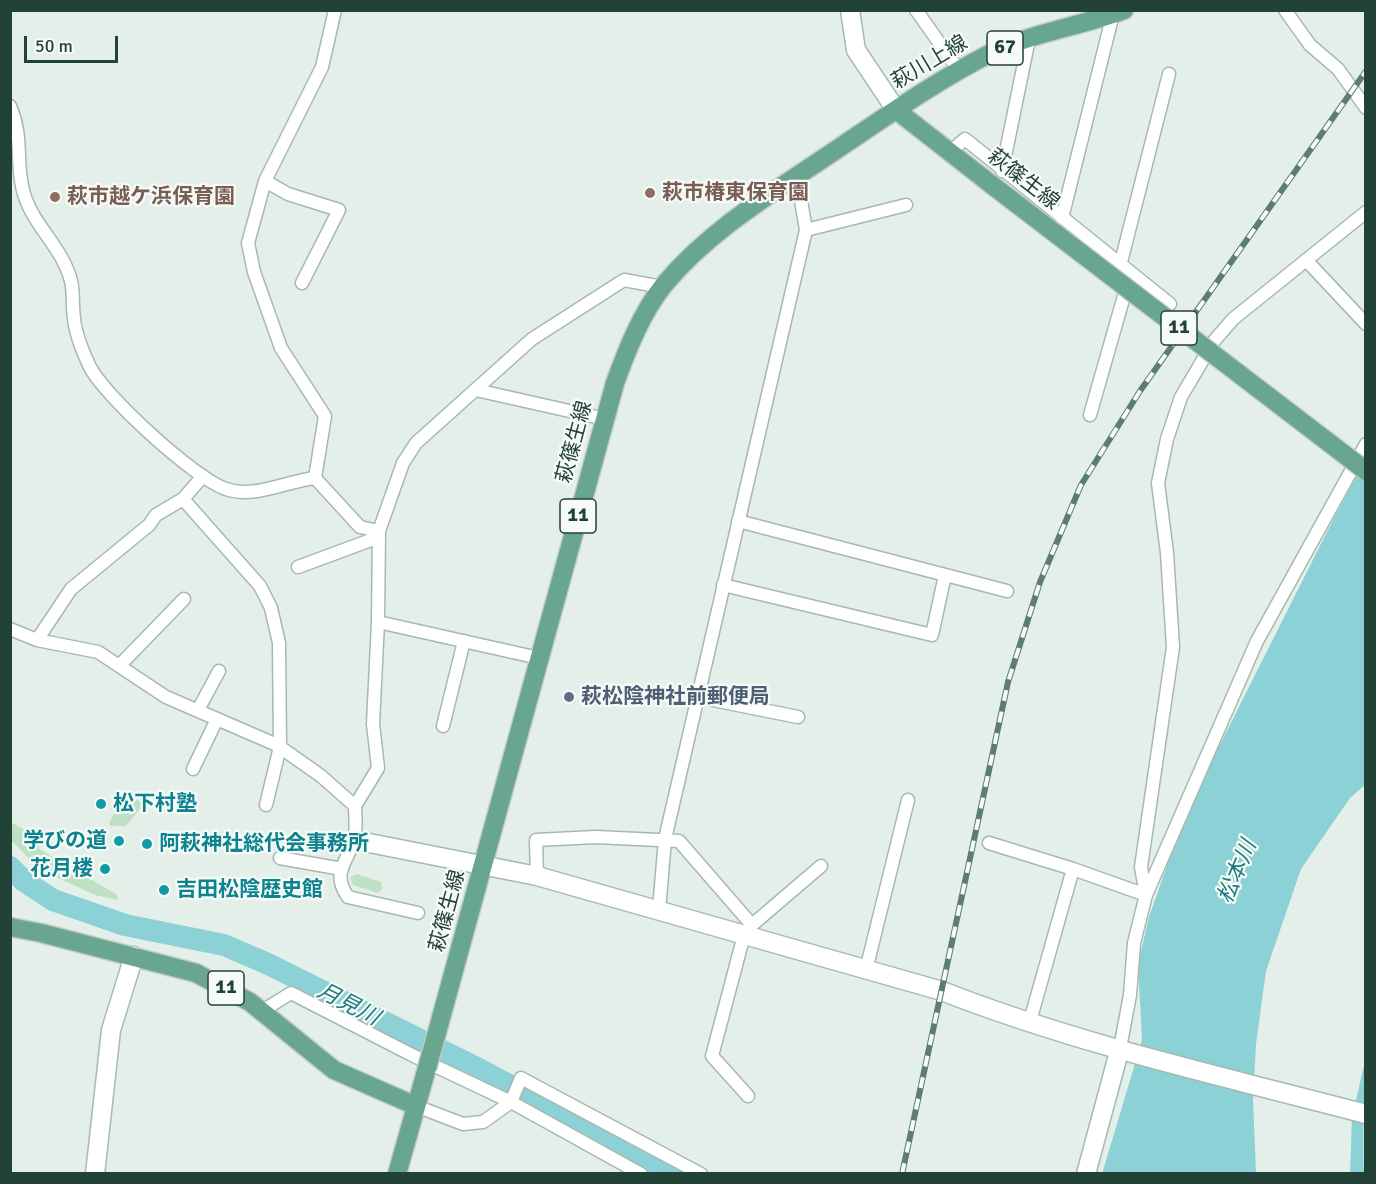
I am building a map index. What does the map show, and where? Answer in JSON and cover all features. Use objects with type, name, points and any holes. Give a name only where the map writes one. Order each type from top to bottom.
[{"type":"main road","name":"萩川上線","points":[[896,110],[991,52],[1119,13]]},
{"type":"main road","name":"萩篠生線","points":[[416,1106],[605,419],[625,354],[662,287],[696,251],[740,216],[896,110],[950,152],[997,178],[1365,471]]},
{"type":"main road","name":"11","points":[[10,927],[196,973],[221,985],[262,1011],[334,1070],[416,1106]]},
{"type":"main road","points":[[397,1173],[416,1106]]},
{"type":"street","points":[[315,478],[325,416],[281,348],[255,272],[248,243],[265,182],[322,67],[335,10]]},
{"type":"street","points":[[850,10],[856,50],[896,110]]},
{"type":"street","points":[[916,10],[960,72]]},
{"type":"street","points":[[1286,10],[1310,45],[1338,69],[1365,108]]},
{"type":"street","points":[[1062,218],[1119,13]]},
{"type":"street","points":[[1029,39],[997,178],[1062,218],[1121,262],[1170,304]]},
{"type":"street","points":[[1121,262],[1169,74]]},
{"type":"street","points":[[10,106],[18,126],[22,186],[34,220],[50,237],[71,282],[74,320],[89,367],[119,404],[185,469],[208,483],[226,490],[253,492],[315,478]]},
{"type":"street","points":[[659,910],[665,839],[806,230],[797,177]]},
{"type":"street","points":[[265,182],[288,194],[339,210],[302,283]]},
{"type":"street","points":[[806,230],[906,205]]},
{"type":"street","points":[[1146,895],[1141,867],[1173,647],[1167,553],[1158,483],[1167,439],[1181,397],[1214,341],[1240,313],[1365,212]]},
{"type":"street","points":[[1306,260],[1365,324]]},
{"type":"street","points":[[1090,415],[1130,272]]},
{"type":"street","points":[[418,914],[348,897],[341,887],[342,869],[354,840],[355,806],[378,768],[373,724],[379,534],[403,463],[416,443],[532,339],[624,280],[662,287]]},
{"type":"street","points":[[476,390],[605,419]]},
{"type":"street","points":[[1086,1173],[1126,1050],[1134,944],[1146,895],[1257,641],[1365,444]]},
{"type":"street","points":[[315,478],[360,527],[379,534]]},
{"type":"street","points":[[37,640],[71,589],[149,525],[156,515],[208,483]]},
{"type":"street","points":[[183,499],[260,586],[271,608],[279,643],[280,747],[266,805]]},
{"type":"street","points":[[738,521],[1007,591]]},
{"type":"street","points":[[298,567],[379,534]]},
{"type":"street","points":[[723,585],[932,635],[945,575]]},
{"type":"street","points":[[120,665],[184,599]]},
{"type":"street","points":[[378,622],[539,658]]},
{"type":"street","points":[[10,629],[37,640],[99,652],[166,697],[280,747],[321,776],[355,806]]},
{"type":"street","points":[[443,726],[464,641]]},
{"type":"street","points":[[198,710],[219,671]]},
{"type":"street","points":[[698,697],[798,717]]},
{"type":"street","points":[[193,769],[218,719]]},
{"type":"street","points":[[866,970],[908,800]]},
{"type":"street","points":[[537,876],[536,840],[596,837],[679,841],[748,930]]},
{"type":"street","points":[[354,840],[537,876],[659,910],[748,930],[866,970],[942,991],[1030,1022],[1365,1114]]},
{"type":"street","points":[[989,843],[1146,895]]},
{"type":"street","points":[[280,858],[342,869]]},
{"type":"street","points":[[748,1096],[712,1056],[748,930],[821,866]]},
{"type":"street","points":[[1030,1022],[1073,869]]},
{"type":"street","points":[[94,1173],[111,1030],[134,956]]},
{"type":"street","points":[[262,1011],[291,993],[414,1056],[512,1102],[641,1173]]},
{"type":"street","points":[[416,1106],[463,1124],[483,1122],[512,1102],[521,1078],[701,1173]]},
{"type":"green space","points":[[125,793],[144,804],[126,826],[111,826],[109,823]]},
{"type":"green space","points":[[11,822],[36,837],[39,849],[116,894],[118,900],[95,895],[39,869],[11,840]]},
{"type":"green space","points":[[357,874],[381,882],[382,889],[378,893],[353,885],[350,877]]},
{"type":"water","name":"松本川","points":[[1365,461],[1365,785],[1350,798],[1301,869],[1266,971],[1256,1044],[1253,1099],[1256,1173],[1102,1174],[1142,1040],[1138,964],[1149,917],[1185,814]]},
{"type":"water","points":[[1365,1061],[1364,1173],[1350,1174],[1352,1117]]},
{"type":"waterway","name":"月見川","points":[[10,867],[24,881],[53,900],[125,925],[224,945],[268,964],[475,1067],[676,1174]]},
{"type":"railway","points":[[902,1174],[1008,682],[1040,582],[1081,485],[1140,391],[1366,71]]},
{"type":"place","name":"萩市椿東保育園","points":[[650,193]]},
{"type":"place","name":"萩市越ケ浜保育園","points":[[55,197]]},
{"type":"place","name":"萩松陰神社前郵便局","points":[[569,697]]},
{"type":"place","name":"松下村塾","points":[[101,804]]},
{"type":"place","name":"学びの道","points":[[119,841]]},
{"type":"place","name":"阿萩神社総代会事務所","points":[[147,844]]},
{"type":"place","name":"花月楼","points":[[105,869]]},
{"type":"place","name":"吉田松陰歴史館","points":[[164,890]]}]
